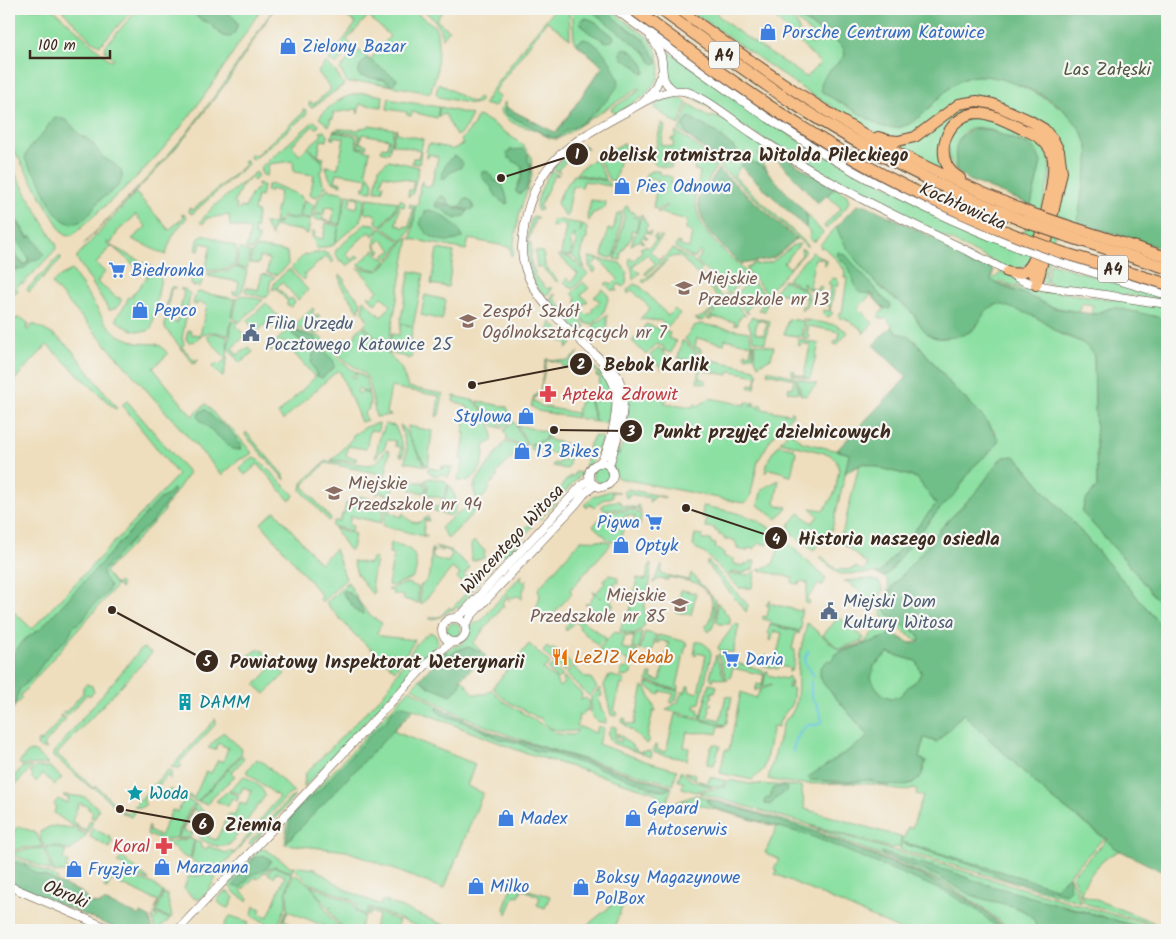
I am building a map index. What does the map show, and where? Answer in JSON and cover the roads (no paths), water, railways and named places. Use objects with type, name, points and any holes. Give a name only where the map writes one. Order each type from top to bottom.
[{"type":"highway","name":"A4","points":[[633,9],[785,117],[858,161],[931,199],[1021,243],[1059,257],[1167,284]]},
{"type":"highway","name":"A4","points":[[660,9],[676,14],[794,103],[892,161],[945,188],[1167,268]]},
{"type":"main road","name":"Kochłowicka","points":[[676,14],[854,128],[918,163],[982,193],[1027,217]]},
{"type":"main road","points":[[854,128],[888,140],[906,140],[922,133],[959,104],[977,101],[992,104],[1029,120],[1044,129],[1054,141],[1059,151],[1062,172],[1036,285]]},
{"type":"main road","points":[[982,193],[951,172],[947,165],[944,143],[955,123],[969,115],[986,114],[1042,139],[1052,154],[1053,174],[1035,256],[1033,278],[1036,285]]},
{"type":"main road","points":[[1065,230],[1167,257]]},
{"type":"main road","points":[[1007,272],[1019,274],[1026,272],[1035,256]]},
{"type":"street","name":"Kochłowicka","points":[[615,9],[760,112],[858,173],[949,219],[1021,243]]},
{"type":"street","points":[[649,34],[660,54],[665,83],[675,91]]},
{"type":"street","points":[[643,103],[655,88],[662,72]]},
{"type":"street","points":[[599,359],[614,384],[616,402],[606,452],[599,463],[590,471],[592,482],[602,487],[610,484],[614,475],[609,466],[621,421],[624,402],[623,389],[617,375],[554,313],[537,293],[529,279],[522,253],[527,211],[544,172],[571,144],[643,103],[666,92],[675,91],[687,92],[698,96],[754,134],[841,188],[1017,278],[1036,285],[1167,304]]},
{"type":"street","points":[[1059,257],[1167,295]]},
{"type":"street","points":[[599,463],[609,466]]},
{"type":"street","name":"Wincentego Witosa","points":[[455,618],[463,613],[582,485],[592,482]]},
{"type":"street","name":"Wincentego Witosa","points":[[465,626],[471,616],[584,494],[592,482]]},
{"type":"street","points":[[178,930],[436,654],[452,642],[462,638],[465,626],[460,620],[450,618],[444,623],[442,645],[436,654]]},
{"type":"street","points":[[444,637],[452,642]]},
{"type":"street","name":"Obroki","points":[[9,886],[112,930]]},
{"type":"waterway","points":[[809,651],[805,657],[805,663],[814,676]]},
{"type":"waterway","points":[[793,752],[799,734],[804,728],[807,725],[817,725],[822,721],[817,704],[811,698],[811,681]]},
{"type":"place","name":"Porsche Centrum Katowice","points":[[768,32]]},
{"type":"place","name":"Zielony Bazar","points":[[288,46]]},
{"type":"place","name":"obelisk rotmistrza Witolda Pileckiego","points":[[501,178]]},
{"type":"place","name":"Pies Odnowa","points":[[622,186]]},
{"type":"place","name":"Biedronka","points":[[117,270]]},
{"type":"place","name":"Miejskie Przedszkole nr 13","points":[[684,288]]},
{"type":"place","name":"Pepco","points":[[140,310]]},
{"type":"place","name":"Zespół Szkół Ogólnokształcących nr 7","points":[[468,321]]},
{"type":"place","name":"Filia Urzędu Pocztowego Katowice 25","points":[[251,333]]},
{"type":"place","name":"Bebok Karlik","points":[[472,385]]},
{"type":"place","name":"Apteka Zdrowit","points":[[548,394]]},
{"type":"place","name":"Stylowa","points":[[526,416]]},
{"type":"place","name":"Punkt przyjęć dzielnicowych","points":[[554,430]]},
{"type":"place","name":"13 Bikes","points":[[522,451]]},
{"type":"place","name":"Miejskie Przedszkole nr 94","points":[[334,493]]},
{"type":"place","name":"Historia naszego osiedla","points":[[686,508]]},
{"type":"place","name":"Pigwa","points":[[654,522]]},
{"type":"place","name":"Optyk","points":[[621,545]]},
{"type":"place","name":"Miejskie Przedszkole nr 85","points":[[680,605]]},
{"type":"place","name":"Powiatowy Inspektorat Weterynarii","points":[[112,610]]},
{"type":"place","name":"Miejski Dom Kultury Witosa","points":[[829,611]]},
{"type":"place","name":"LeZIZ Kebab","points":[[560,657]]},
{"type":"place","name":"Daria","points":[[731,659]]},
{"type":"place","name":"DAMM","points":[[185,702]]},
{"type":"place","name":"Woda","points":[[135,793]]},
{"type":"place","name":"Ziemia","points":[[120,809]]},
{"type":"place","name":"Madex","points":[[506,818]]},
{"type":"place","name":"Gepard Autoserwis","points":[[633,818]]},
{"type":"place","name":"Koral","points":[[164,846]]},
{"type":"place","name":"Marzanna","points":[[162,867]]},
{"type":"place","name":"Fryzjer","points":[[74,869]]},
{"type":"place","name":"Milko","points":[[476,886]]},
{"type":"place","name":"Boksy Magazynowe PolBox","points":[[581,887]]},
{"type":"park label","name":"Las Załęski","points":[[1107,69]]}]
